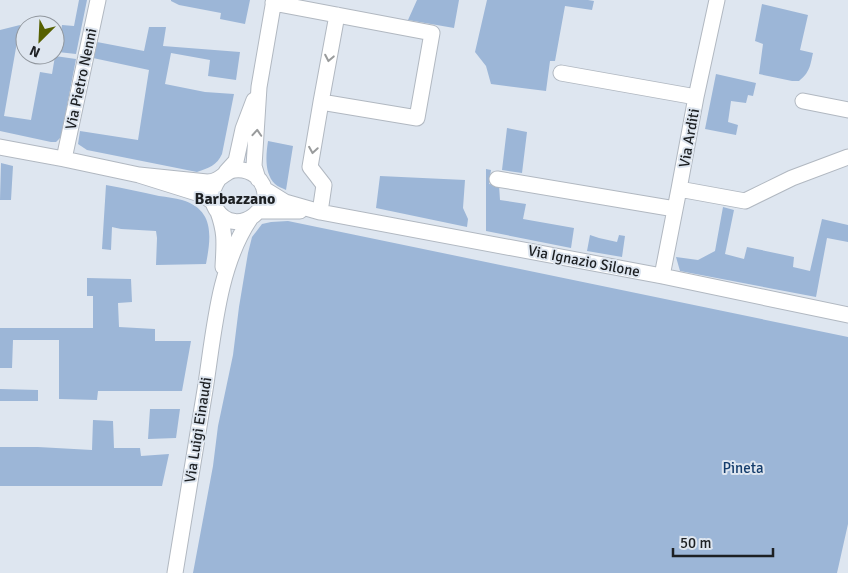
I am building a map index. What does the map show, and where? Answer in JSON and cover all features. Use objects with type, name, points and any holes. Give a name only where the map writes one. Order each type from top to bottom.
[{"type":"street","name":"Via Pietro Nenni","points":[[64,159],[98,0]]},
{"type":"street","name":"Via Arditi","points":[[662,276],[696,97],[717,0]]},
{"type":"street","points":[[0,147],[139,176],[202,195],[225,218],[233,221],[242,221],[255,215],[263,204],[264,197],[254,166],[260,87],[273,2],[432,33],[417,118],[321,102]]},
{"type":"street","points":[[320,212],[324,185],[310,167],[337,15]]},
{"type":"street","points":[[561,74],[696,97]]},
{"type":"street","points":[[216,207],[212,194],[214,186],[236,161],[243,129],[260,87]]},
{"type":"street","points":[[802,101],[848,110]]},
{"type":"street","points":[[679,189],[745,201],[792,178],[848,157]]},
{"type":"street","points":[[139,176],[207,182],[235,170],[244,170],[252,173],[261,184]]},
{"type":"street","points":[[497,178],[675,209]]},
{"type":"street","name":"Via Ignazio Silone","points":[[261,184],[286,202],[320,212],[662,276],[848,315]]},
{"type":"street","name":"Via Luigi Einaudi","points":[[216,207],[225,238],[222,288]]},
{"type":"street","name":"Via Ignazio Silone","points":[[255,215],[320,212]]},
{"type":"street","name":"Via Luigi Einaudi","points":[[175,573],[218,304],[231,259],[242,232],[255,215]]},
{"type":"green space","points":[[79,0],[87,0],[76,54],[65,53],[65,25],[74,26]]},
{"type":"green space","points":[[171,0],[250,0],[245,24],[220,19],[221,13],[179,5]]},
{"type":"green space","points":[[417,0],[459,0],[454,28],[408,20]]},
{"type":"green space","points":[[487,0],[594,1],[592,10],[565,6],[555,61],[550,61],[546,91],[491,84],[486,66],[475,52]]},
{"type":"green space","points":[[762,4],[808,15],[800,50],[813,53],[807,72],[799,81],[759,74],[763,44],[755,41]]},
{"type":"green space","points":[[15,26],[15,53],[4,116],[31,120],[40,72],[52,74],[54,65],[65,65],[65,57],[76,59],[61,137],[56,142],[0,131],[0,30]]},
{"type":"green space","points":[[149,27],[166,27],[163,46],[240,52],[236,80],[208,76],[210,60],[171,53],[165,84],[205,92],[234,94],[222,154],[212,166],[197,172],[87,150],[78,144],[80,131],[138,140],[149,70],[93,58],[97,42],[144,51]]},
{"type":"green space","points":[[716,74],[756,83],[753,96],[748,95],[746,103],[731,101],[728,122],[738,125],[736,135],[705,129]]},
{"type":"green space","points":[[507,128],[527,132],[522,173],[502,170]]},
{"type":"green space","points":[[268,141],[293,146],[286,190],[275,184],[269,175],[266,158]]},
{"type":"green space","points":[[1,163],[13,166],[11,200],[0,200]]},
{"type":"green space","points":[[486,169],[491,170],[489,184],[499,185],[500,200],[526,204],[523,219],[574,228],[571,248],[486,231]]},
{"type":"green space","points":[[380,176],[465,180],[463,208],[468,219],[467,227],[376,208]]},
{"type":"green space","points":[[106,185],[182,200],[200,210],[208,226],[209,235],[206,264],[156,265],[156,231],[112,227],[111,250],[102,249]]},
{"type":"green space","points":[[723,207],[734,210],[725,254],[744,259],[747,247],[794,257],[793,267],[810,271],[822,219],[848,225],[848,242],[827,238],[816,297],[680,271],[676,257],[698,260],[715,251]]},
{"type":"green space","name":"Pineta","points":[[288,221],[848,337],[848,524],[837,573],[193,573],[213,466],[218,426],[233,355],[239,307],[252,237],[262,224]]},
{"type":"green space","points":[[590,235],[617,242],[619,235],[625,236],[622,257],[587,251]]},
{"type":"green space","points":[[87,278],[131,279],[132,302],[118,303],[119,327],[155,329],[155,341],[191,341],[182,391],[98,391],[97,400],[59,399],[59,340],[13,340],[12,368],[0,368],[0,328],[93,328],[93,296],[87,296]]},
{"type":"green space","points":[[0,389],[38,390],[38,401],[0,401]]},
{"type":"green space","points":[[150,409],[180,409],[176,438],[148,439]]},
{"type":"green space","points":[[93,420],[113,421],[114,448],[140,448],[141,456],[169,454],[162,486],[0,486],[0,447],[92,450]]},
{"type":"district","name":"Barbazzano","points":[[235,199]]}]
